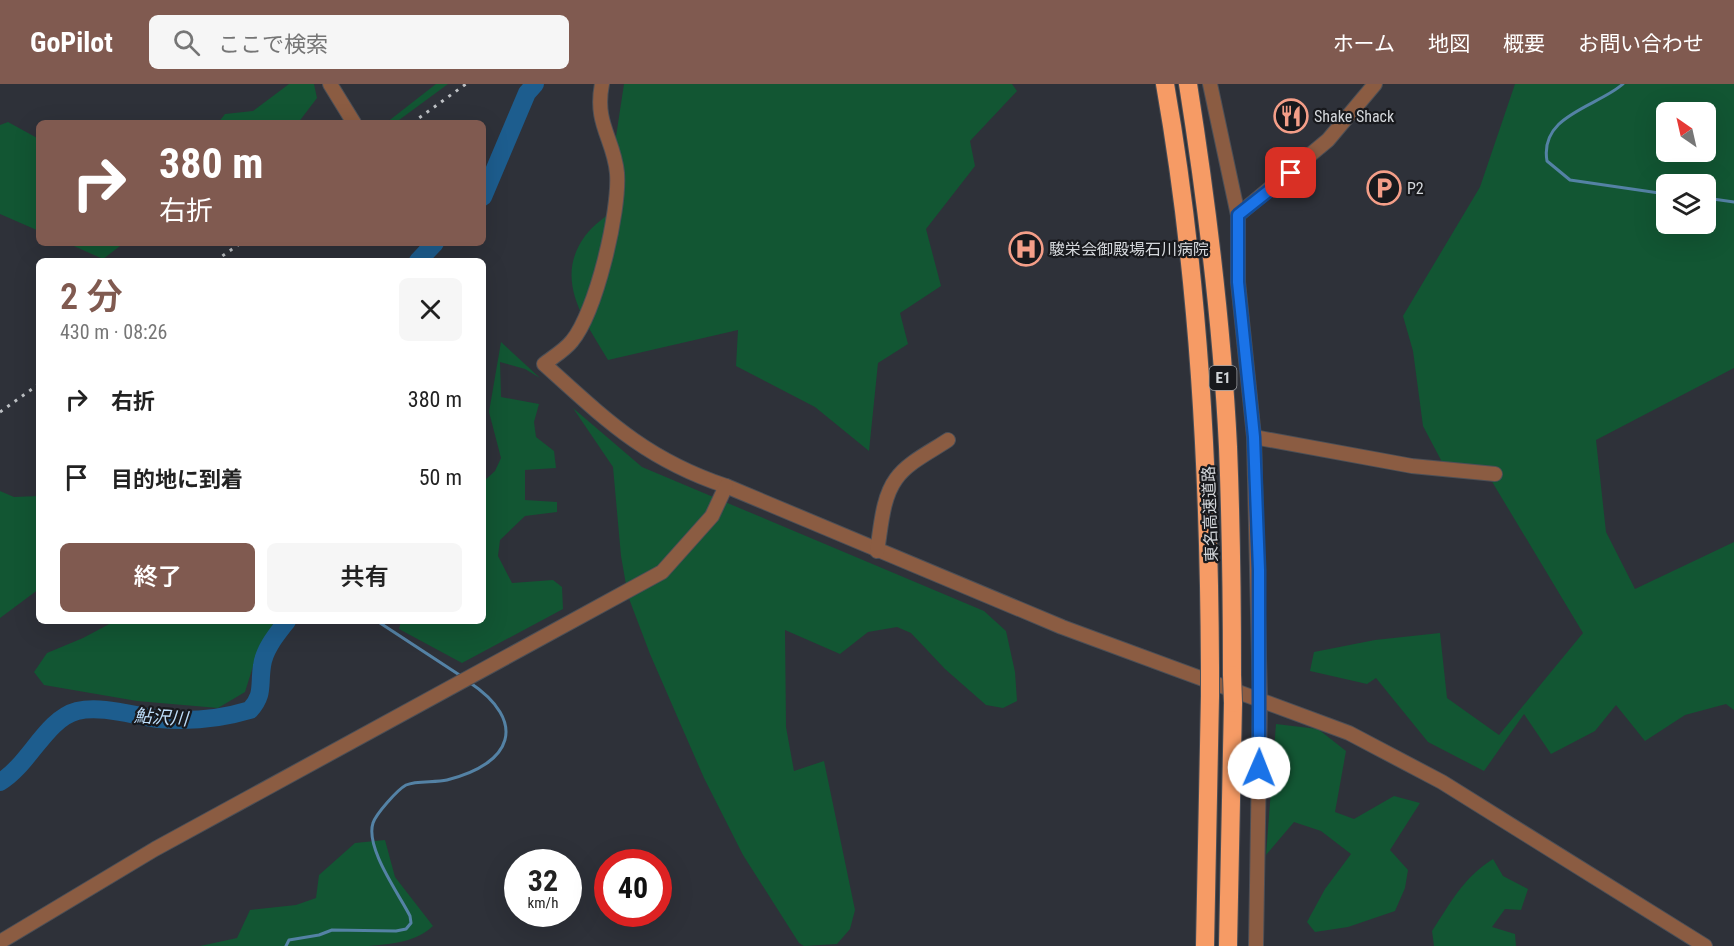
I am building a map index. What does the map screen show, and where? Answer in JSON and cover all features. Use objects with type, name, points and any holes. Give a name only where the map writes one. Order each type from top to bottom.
[{"type":"highway","name":"東名高速道路","points":[[1165,84],[1185,217],[1197,332],[1205,445],[1210,667],[1206,946]]},
{"type":"highway","name":"東名高速道路","points":[[1188,84],[1207,211],[1220,329],[1228,446],[1233,703],[1228,946]]},
{"type":"street","points":[[330,84],[352,120]]},
{"type":"street","points":[[1210,84],[1238,215],[1238,282],[1254,437],[1260,700],[1256,946]]},
{"type":"street","points":[[1238,215],[1328,140],[1376,84]]},
{"type":"street","points":[[602,88],[599,107],[617,171],[618,202],[585,320],[572,342],[544,364],[624,435],[652,454],[688,473],[726,486],[877,551],[1062,627],[1349,733],[1442,782],[1705,946]]},
{"type":"street","points":[[1254,437],[1412,466],[1495,474]]},
{"type":"street","points":[[877,551],[885,506],[896,479],[916,461],[948,440]]},
{"type":"street","points":[[0,942],[155,849],[662,572],[712,516],[726,486]]},
{"type":"green space","points":[[289,84],[314,84],[317,98],[300,120],[220,120],[225,114],[253,111]]},
{"type":"green space","points":[[436,84],[448,84],[399,120],[390,120]]},
{"type":"green space","points":[[624,84],[1012,84],[1017,91],[970,141],[975,166],[926,229],[941,286],[900,313],[908,344],[878,363],[869,451],[815,407],[736,366],[738,330],[608,360],[576,300],[572,284],[572,268],[576,252],[585,236],[617,207],[615,143]]},
{"type":"green space","points":[[1515,84],[1734,84],[1734,368],[1596,440],[1606,532],[1635,589],[1734,542],[1734,710],[1726,704],[1685,715],[1645,741],[1616,705],[1595,731],[1551,754],[1524,714],[1484,771],[1428,742],[1376,678],[1367,684],[1310,671],[1314,652],[1375,640],[1440,633],[1447,698],[1499,735],[1583,633],[1488,475],[1442,462],[1423,426],[1413,351],[1403,316],[1480,187]]},
{"type":"green space","points":[[8,122],[36,137],[36,230],[0,214],[0,125]]},
{"type":"green space","points":[[74,246],[120,246],[104,258]]},
{"type":"green space","points":[[501,342],[540,378],[525,369],[500,362],[501,397],[539,404],[534,422],[536,437],[554,451],[556,468],[525,470],[525,500],[557,502],[557,512],[525,516],[500,540],[498,556],[512,583],[553,580],[562,587],[563,609],[462,663],[399,629],[400,624],[486,624],[486,479],[495,471],[501,458],[489,412]]},
{"type":"green space","points":[[573,408],[642,467],[984,611],[1006,631],[1015,672],[1017,701],[1003,708],[986,705],[945,669],[911,633],[897,627],[868,632],[840,654],[785,630],[786,727],[794,771],[824,761],[855,910],[850,929],[837,944],[804,946],[799,943],[743,855],[704,778],[650,654],[628,596],[621,556],[613,467]]},
{"type":"green space","points":[[0,491],[14,497],[36,496],[36,591],[0,618]]},
{"type":"green space","points":[[109,624],[273,624],[259,647],[245,692],[218,708],[137,701],[44,685],[34,672],[47,653]]},
{"type":"green space","points":[[1276,724],[1318,729],[1346,751],[1335,812],[1354,819],[1394,796],[1420,803],[1390,850],[1408,870],[1405,888],[1395,911],[1348,927],[1315,932],[1307,922],[1325,889],[1351,854],[1321,831],[1294,822],[1266,855]]},
{"type":"green space","points":[[385,840],[395,877],[433,926],[419,936],[369,946],[200,946],[237,938],[250,910],[296,905],[316,898],[319,875],[355,843]]},
{"type":"green space","points":[[1493,859],[1503,876],[1528,889],[1521,910],[1505,909],[1492,927],[1515,934],[1516,946],[1434,946],[1432,931],[1452,900],[1473,874]]},
{"type":"waterway","name":"鮎沢川","points":[[486,190],[527,93],[535,84]]},
{"type":"waterway","points":[[1623,84],[1561,122],[1552,133],[1547,145],[1547,161],[1570,180],[1656,193]]},
{"type":"waterway","points":[[1716,199],[1734,202]]},
{"type":"waterway","name":"鮎沢川","points":[[421,258],[432,246]]},
{"type":"waterway","name":"鮎沢川","points":[[0,782],[20,765],[56,723],[77,711],[97,709],[159,719],[194,720],[216,718],[250,710],[259,694],[265,654],[285,624]]},
{"type":"waterway","points":[[382,624],[461,676]]},
{"type":"waterway","points":[[286,946],[289,940],[319,935],[332,930],[396,931],[406,929],[411,923],[410,916],[378,858],[372,833],[373,823],[387,803],[406,785],[447,780],[469,773],[486,764],[498,753],[505,740],[506,726],[500,712],[488,697],[469,682]]},
{"type":"railway","points":[[416,120],[466,84]]},
{"type":"railway","points":[[219,258],[237,246]]},
{"type":"railway","points":[[0,412],[36,386]]},
{"type":"place","name":"Shake Shack","points":[[1291,116]]},
{"type":"place","name":"P2","points":[[1384,188]]},
{"type":"place","name":"駿栄会御殿場石川病院","points":[[1026,249]]},
{"type":"route","points":[[1259,768],[1259,570],[1254,437],[1238,282],[1238,215],[1291,173]]}]
